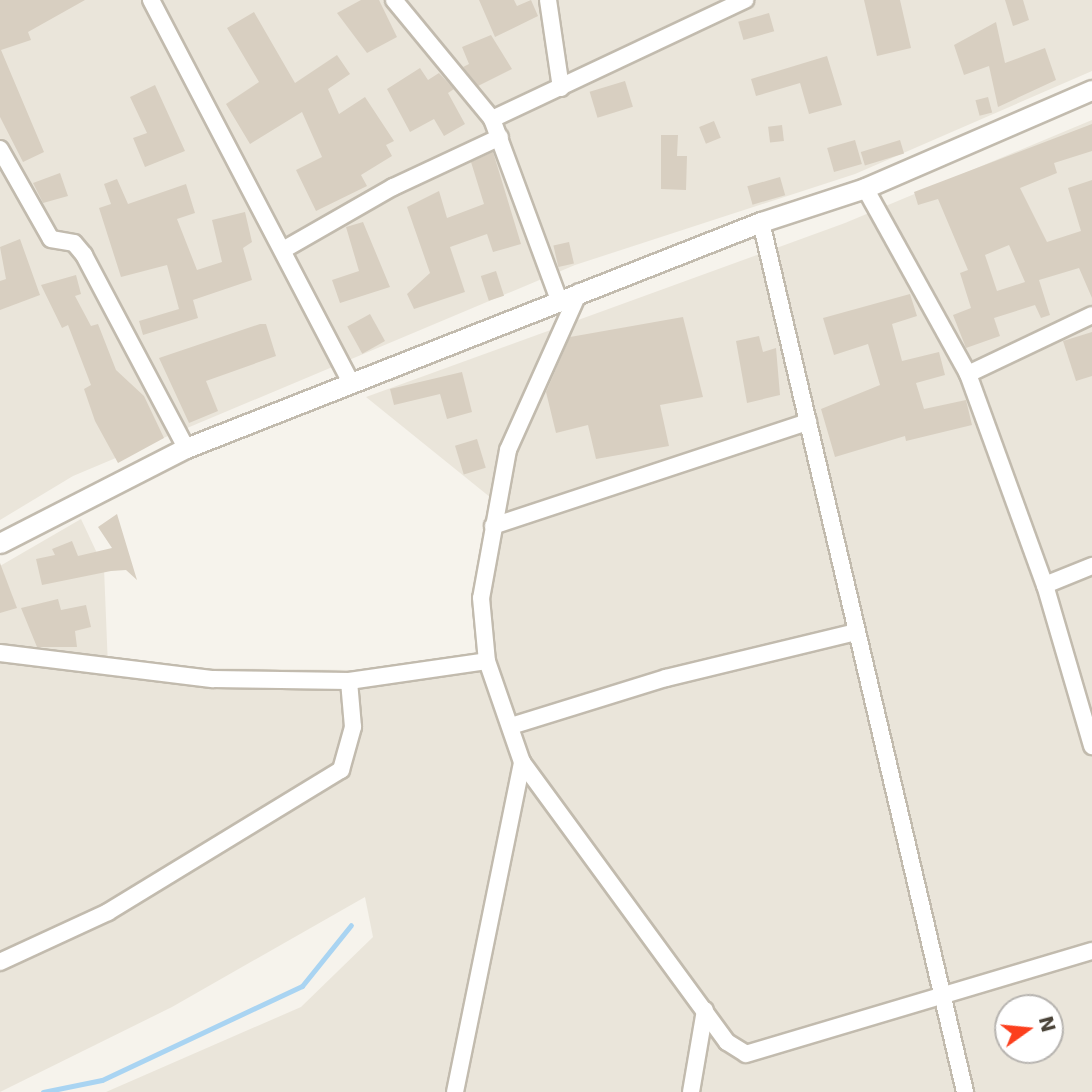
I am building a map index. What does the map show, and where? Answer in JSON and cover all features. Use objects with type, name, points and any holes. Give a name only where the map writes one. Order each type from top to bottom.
[{"type":"street","points":[[151,0],[352,384]]},
{"type":"street","points":[[394,0],[492,119],[559,300]]},
{"type":"street","points":[[548,0],[561,88]]},
{"type":"street","points":[[492,119],[744,0]]},
{"type":"street","points":[[0,543],[186,448],[761,222],[865,188],[1092,90]]},
{"type":"street","points":[[284,250],[393,187],[500,137]]},
{"type":"street","points":[[0,149],[51,239],[74,243],[84,256],[186,448]]},
{"type":"street","points":[[865,188],[968,374],[1045,585],[1092,746]]},
{"type":"street","points":[[761,222],[940,996],[965,1092]]},
{"type":"street","points":[[579,292],[508,450],[481,598],[487,661],[522,762],[727,1042],[746,1054],[1092,951]]},
{"type":"street","points":[[968,374],[1092,315]]},
{"type":"street","points":[[493,526],[808,422]]},
{"type":"street","points":[[1045,585],[1092,566]]},
{"type":"street","points":[[511,726],[666,678],[856,632]]},
{"type":"street","points":[[0,653],[213,679],[349,681],[487,661]]},
{"type":"street","points":[[0,962],[108,912],[341,770],[353,727],[349,681]]},
{"type":"street","points":[[456,1092],[522,762]]},
{"type":"street","points":[[691,1092],[705,1010]]},
{"type":"shaded area","points":[[0,0],[1092,0],[1092,71],[855,174],[575,265],[73,476],[0,520]]},
{"type":"shaded area","points":[[1092,120],[1092,1092],[106,1092],[301,1007],[373,937],[365,897],[172,1007],[0,1092],[0,566],[81,519],[104,568],[108,667],[430,671],[474,659],[506,510],[366,397],[845,223]]},
{"type":"building","points":[[0,0],[85,0],[28,32],[31,40],[1,50],[44,152],[23,162],[0,117]]},
{"type":"building","points":[[361,0],[379,0],[397,37],[367,53],[337,13]]},
{"type":"building","points":[[479,0],[514,0],[517,6],[531,0],[538,16],[495,37]]},
{"type":"building","points":[[864,0],[900,0],[911,48],[877,56]]},
{"type":"building","points":[[1005,0],[1023,0],[1029,20],[1013,26]]},
{"type":"building","points":[[254,12],[295,83],[337,55],[350,74],[328,89],[339,114],[365,97],[394,141],[386,145],[392,156],[361,175],[367,186],[316,211],[296,170],[322,157],[302,112],[250,144],[226,104],[259,82],[227,28]]},
{"type":"building","points":[[769,13],[774,31],[743,40],[738,22]]},
{"type":"building","points":[[996,22],[1005,63],[1045,48],[1056,80],[998,107],[989,66],[964,75],[954,45]]},
{"type":"building","points":[[491,35],[512,69],[478,86],[463,67],[469,64],[462,47]]},
{"type":"building","points":[[827,56],[842,105],[809,114],[800,83],[756,96],[751,79]]},
{"type":"building","points":[[420,68],[428,80],[439,73],[454,89],[448,93],[465,124],[444,136],[434,119],[410,132],[387,89]]},
{"type":"building","points":[[625,81],[633,107],[598,118],[590,92]]},
{"type":"building","points":[[155,85],[185,151],[145,167],[133,138],[147,133],[130,97]]},
{"type":"building","points":[[988,97],[992,112],[980,116],[975,100]]},
{"type":"building","points":[[714,121],[721,138],[706,144],[699,127]]},
{"type":"building","points":[[1092,124],[1092,151],[1054,163],[1057,173],[1020,188],[1047,242],[1081,231],[1068,188],[1092,180],[1092,298],[1079,268],[1039,280],[1050,315],[1041,318],[1035,305],[994,318],[1000,336],[966,348],[953,315],[971,308],[960,273],[968,270],[938,199],[918,205],[914,192]],"holes":[[[1009,245],[1025,282],[997,291],[985,255]]]},
{"type":"building","points":[[782,125],[784,141],[770,143],[768,127]]},
{"type":"building","points":[[661,135],[678,135],[677,156],[687,156],[686,190],[661,189]]},
{"type":"building","points":[[855,140],[862,164],[834,172],[827,148]]},
{"type":"building","points":[[900,140],[904,153],[865,165],[861,152]]},
{"type":"building","points":[[493,152],[521,244],[493,252],[487,234],[450,247],[465,292],[414,309],[407,294],[430,273],[407,207],[439,191],[447,218],[484,204],[471,162]]},
{"type":"building","points":[[60,173],[68,196],[43,203],[33,183]]},
{"type":"building","points":[[780,177],[785,195],[753,205],[747,186]]},
{"type":"building","points":[[117,179],[128,204],[186,184],[195,213],[177,219],[197,270],[222,262],[212,220],[245,212],[252,242],[243,248],[252,280],[193,300],[198,318],[143,335],[139,321],[179,309],[167,265],[121,277],[99,208],[111,204],[104,184]]},
{"type":"building","points":[[363,222],[390,287],[340,303],[332,280],[359,271],[346,227]]},
{"type":"building","points":[[20,239],[40,295],[0,310],[0,281],[6,279],[0,247]]},
{"type":"building","points":[[569,242],[574,263],[558,267],[553,246]]},
{"type":"building","points":[[496,271],[504,296],[489,301],[481,276]]},
{"type":"building","points":[[76,275],[81,294],[75,296],[91,326],[98,324],[116,370],[144,396],[164,438],[118,463],[95,421],[84,389],[91,385],[68,325],[62,328],[41,285]]},
{"type":"building","points":[[910,294],[917,316],[892,324],[902,361],[939,352],[945,375],[916,383],[924,409],[966,400],[972,425],[906,441],[905,436],[835,457],[821,409],[880,385],[868,344],[834,355],[823,318]]},
{"type":"building","points":[[370,314],[385,341],[362,354],[347,327]]},
{"type":"building","points":[[683,317],[703,397],[660,405],[669,446],[596,459],[588,425],[556,433],[546,392],[570,337]]},
{"type":"building","points":[[266,324],[276,356],[206,381],[218,411],[189,423],[159,358]]},
{"type":"building","points":[[1092,332],[1092,376],[1076,381],[1063,341]]},
{"type":"building","points":[[759,336],[763,352],[776,348],[780,395],[747,403],[736,341]]},
{"type":"building","points":[[462,372],[472,412],[447,419],[440,394],[394,405],[390,389]]},
{"type":"building","points":[[477,439],[486,468],[464,474],[455,446]]},
{"type":"building","points":[[117,514],[137,580],[126,570],[42,585],[36,559],[55,555],[52,549],[72,541],[78,556],[112,548],[98,527]]},
{"type":"building","points":[[0,563],[17,608],[0,613]]},
{"type":"building","points":[[58,599],[61,610],[86,605],[91,627],[75,631],[77,647],[37,647],[21,608]]},
{"type":"waterway","points":[[43,1092],[102,1080],[302,986],[351,925]]}]
